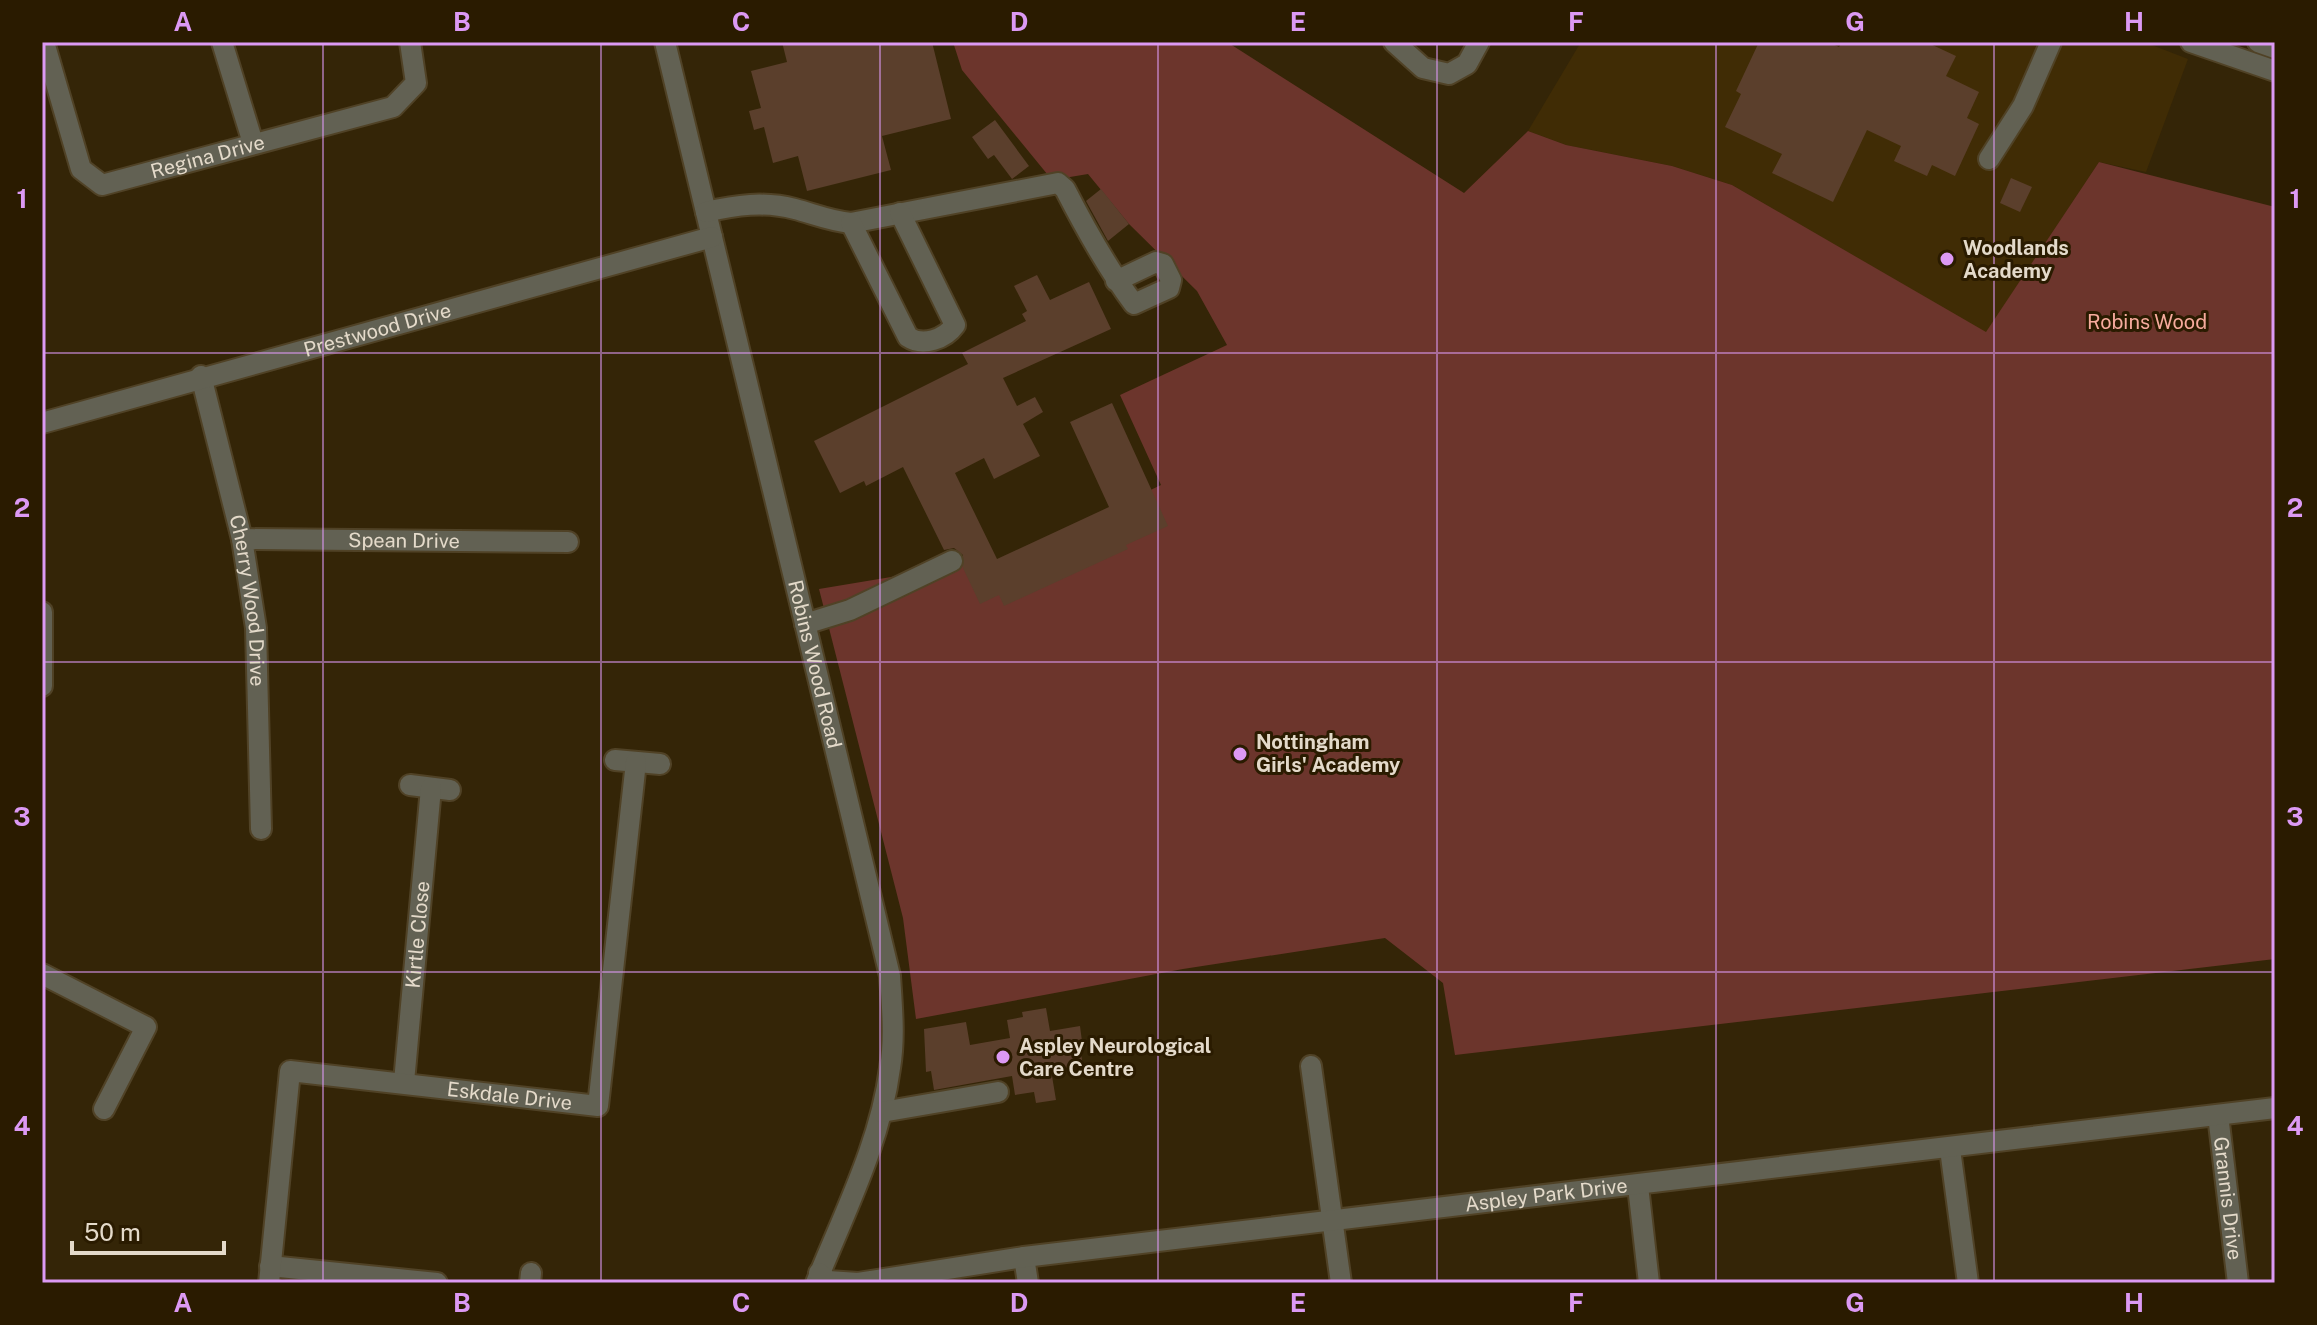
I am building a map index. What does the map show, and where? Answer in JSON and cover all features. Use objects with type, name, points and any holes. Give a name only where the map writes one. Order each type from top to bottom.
[{"type":"street","points":[[222,42],[253,143]]},
{"type":"street","name":"Regina Drive","points":[[44,43],[81,169],[102,185],[393,107],[416,83],[410,42]]},
{"type":"street","name":"Robins Wood Road","points":[[665,42],[890,976],[892,1042],[882,1112],[856,1187],[818,1278]]},
{"type":"street","points":[[1394,42],[1423,68],[1449,74],[1467,64],[1479,42]]},
{"type":"street","points":[[1989,159],[2023,106],[2051,42]]},
{"type":"street","points":[[2191,42],[2275,71]]},
{"type":"street","points":[[2258,42],[2275,48]]},
{"type":"street","points":[[706,212],[740,204],[769,205],[795,209],[830,221],[851,223],[1058,183],[1116,281]]},
{"type":"street","points":[[851,223],[908,337],[925,342],[949,334],[955,325],[900,213]]},
{"type":"street","name":"Prestwood Drive","points":[[42,423],[201,376],[712,237]]},
{"type":"street","name":"Cherry Wood Drive","points":[[201,376],[242,539],[260,684],[261,829]]},
{"type":"street","name":"Spean Drive","points":[[242,539],[568,542]]},
{"type":"street","points":[[805,624],[850,610],[952,561]]},
{"type":"street","points":[[42,612],[42,686]]},
{"type":"street","name":"Eskdale Drive","points":[[270,1275],[290,1071],[598,1106],[625,761],[660,764]]},
{"type":"street","name":"Kirtle Close","points":[[404,1082],[430,788]]},
{"type":"street","points":[[42,974],[146,1027],[114,1105]]},
{"type":"street","points":[[1311,1066],[1341,1283]]},
{"type":"street","points":[[882,1112],[998,1092]]},
{"type":"street","name":"Aspley Park Drive","points":[[818,1278],[858,1283],[1024,1257],[2275,1108]]},
{"type":"street","name":"Grannis Drive","points":[[2218,1115],[2238,1283]]},
{"type":"street","points":[[1950,1149],[1968,1283]]},
{"type":"street","points":[[1638,1186],[1649,1283]]},
{"type":"street","points":[[1024,1257],[1028,1283]]},
{"type":"street","points":[[270,1275],[437,1283]]},
{"type":"shaded area","name":"Woodlands Academy","points":[[1581,42],[2144,42],[2188,59],[2146,172],[2099,162],[1986,333],[1732,185],[1672,166],[1566,145],[1528,131]]},
{"type":"green space","name":"Robins Wood","points":[[953,42],[1227,42],[1464,193],[1528,131],[1566,145],[1672,166],[1732,185],[1986,332],[2099,162],[2275,207],[2275,959],[1455,1055],[1443,983],[1385,938],[1183,969],[916,1019],[903,918],[819,589],[1011,557],[1161,485],[1120,395],[1227,345],[1197,291],[1129,224],[1088,174],[1052,180],[962,70]]},
{"type":"building","points":[[782,42],[932,42],[951,119],[882,136],[891,170],[807,191],[798,156],[773,163],[764,127],[754,130],[749,111],[761,108],[751,71],[787,62]]},
{"type":"building","points":[[1759,42],[1828,42],[1839,47],[1842,42],[1926,42],[1956,56],[1946,76],[1979,92],[1967,118],[1979,124],[1955,176],[1932,165],[1927,176],[1894,161],[1901,146],[1867,130],[1833,202],[1772,173],[1782,154],[1725,127],[1741,94],[1736,91]]},
{"type":"building","points":[[995,120],[1029,166],[1012,179],[994,155],[988,159],[972,137]]},
{"type":"building","points":[[2011,178],[2032,187],[2020,212],[2000,203]]},
{"type":"building","points":[[1101,189],[1129,224],[1108,241],[1086,201]]},
{"type":"building","points":[[1037,275],[1050,300],[1089,282],[1111,329],[1003,378],[1017,406],[1035,397],[1043,412],[1023,424],[1040,456],[994,479],[984,458],[955,473],[997,559],[1109,507],[1070,422],[1112,403],[1168,526],[1126,545],[1128,549],[1004,606],[999,595],[980,604],[963,568],[963,555],[954,548],[944,550],[903,467],[866,486],[864,481],[840,493],[814,441],[968,364],[962,353],[1026,321],[1022,314],[1027,311],[1014,286]]},
{"type":"building","name":"Aspley Neurological Care Centre","points":[[1046,1008],[1050,1031],[1080,1026],[1083,1049],[1080,1049],[1083,1065],[1051,1070],[1056,1100],[1036,1103],[1034,1092],[1015,1095],[1012,1076],[934,1090],[931,1071],[926,1072],[924,1029],[966,1022],[970,1045],[1010,1038],[1007,1020],[1023,1017],[1022,1012]]},
{"type":"place","name":"Woodlands Academy","points":[[1947,259]]},
{"type":"place","name":"Nottingham Girls' Academy","points":[[1240,754]]},
{"type":"place","name":"Aspley Neurological Care Centre","points":[[1003,1057]]}]
